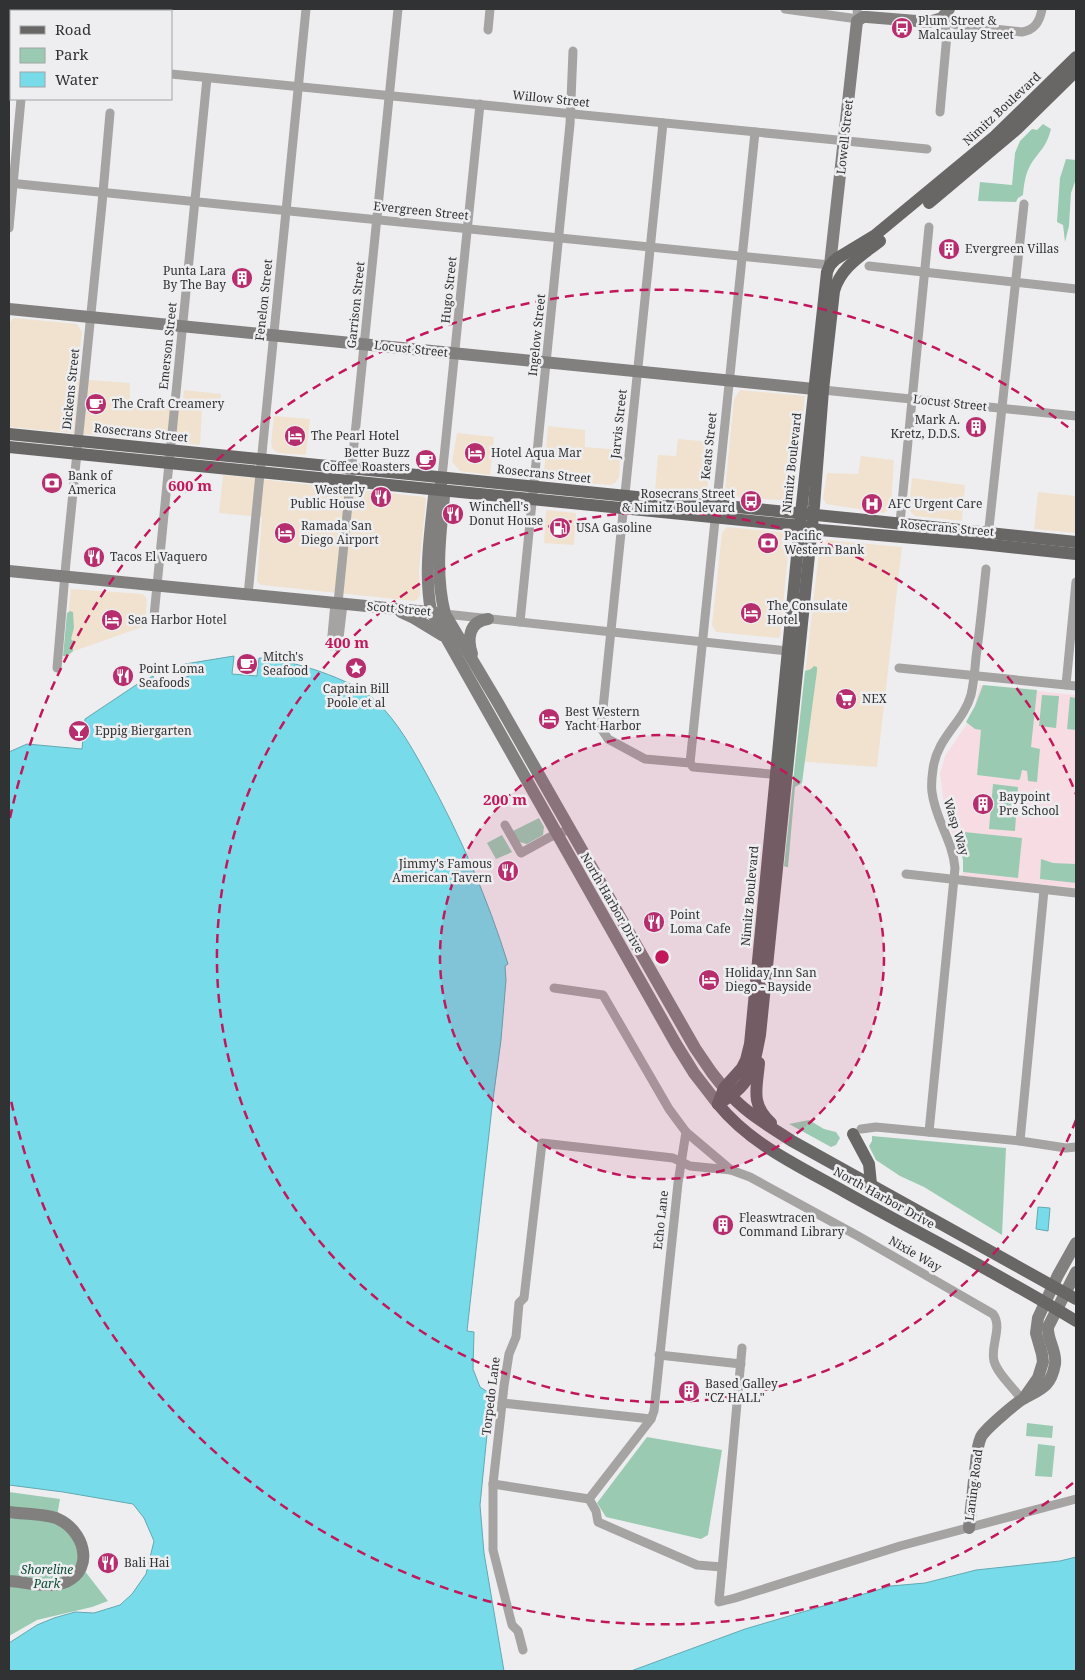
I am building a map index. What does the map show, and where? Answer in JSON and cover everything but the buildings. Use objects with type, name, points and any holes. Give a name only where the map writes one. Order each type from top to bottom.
[{"type":"main road","points":[[858,14],[867,17],[929,22],[946,13]]},
{"type":"main road","name":"Lowell Street","points":[[830,265],[858,14]]},
{"type":"main road","name":"Nimitz Boulevard","points":[[718,1104],[728,1092],[742,1068],[750,1044],[781,775],[788,651],[807,514],[826,272],[830,265],[840,256],[874,236],[968,160],[1025,109],[1076,57]]},
{"type":"main road","name":"Nimitz Boulevard","points":[[818,390],[833,297],[840,276],[850,264],[989,154],[1076,71]]},
{"type":"main road","points":[[830,265],[833,297]]},
{"type":"main road","name":"Locust Street","points":[[9,309],[818,390]]},
{"type":"main road","name":"Rosecrans Street","points":[[9,434],[78,441],[170,457]]},
{"type":"main road","name":"Rosecrans Street","points":[[9,447],[77,454],[170,457],[260,466],[351,482],[408,486],[441,484]]},
{"type":"main road","name":"Rosecrans Street","points":[[260,466],[352,468],[441,484],[533,493],[625,496],[805,527],[988,539],[1076,542]]},
{"type":"main road","name":"North Harbor Drive","points":[[441,484],[434,496],[428,554],[427,584],[431,611],[694,1073],[727,1114],[747,1133],[781,1156],[1076,1321]]},
{"type":"main road","name":"North Harbor Drive","points":[[441,484],[444,497],[438,568],[445,614],[477,666],[708,1069],[753,1116],[783,1135],[1071,1296]]},
{"type":"main road","name":"Rosecrans Street","points":[[533,493],[624,509],[807,514],[900,523],[1076,554]]},
{"type":"main road","name":"Nimitz Boulevard","points":[[728,1092],[744,1084],[752,1072],[760,1035],[781,775],[805,527]]},
{"type":"main road","name":"Scott Street","points":[[9,572],[431,611],[445,614]]},
{"type":"main road","points":[[386,608],[414,618],[444,636]]},
{"type":"main road","points":[[477,666],[471,649],[470,632],[476,623],[488,618]]},
{"type":"main road","points":[[760,1035],[757,1104],[763,1115],[783,1135]]},
{"type":"main road","points":[[857,1132],[869,1164],[871,1184]]},
{"type":"main road","name":"Laning Road","points":[[970,1528],[977,1453],[981,1438],[986,1430],[1022,1400],[1038,1378],[1042,1367],[1042,1354],[1036,1329],[1038,1318],[1076,1243]]},
{"type":"main road","name":"Laning Road","points":[[1022,1400],[1041,1391],[1051,1377],[1055,1358],[1048,1330],[1049,1323],[1057,1309],[1071,1296],[1076,1272]]},
{"type":"main road","points":[[9,1512],[57,1518],[77,1533],[83,1549],[80,1569],[76,1575],[66,1582],[54,1585],[9,1581]]},
{"type":"street","name":"Fenelon Street","points":[[248,595],[306,9]]},
{"type":"street","name":"Garrison Street","points":[[335,647],[398,9]]},
{"type":"street","points":[[488,30],[490,9]]},
{"type":"street","points":[[785,9],[858,14]]},
{"type":"street","points":[[946,13],[956,25],[1022,32],[1032,29],[1039,20],[1042,9]]},
{"type":"street","points":[[940,112],[947,34],[946,13]]},
{"type":"street","name":"Ingelow Street","points":[[520,622],[559,238],[574,51]]},
{"type":"street","name":"Willow Street","points":[[172,74],[845,140],[927,150]]},
{"type":"street","name":"Emerson Street","points":[[154,616],[207,78]]},
{"type":"street","points":[[9,228],[11,183],[21,100]]},
{"type":"street","name":"Hugo Street","points":[[441,484],[480,104]]},
{"type":"street","name":"Dickens Street","points":[[57,668],[104,192],[110,112]]},
{"type":"street","name":"Jarvis Street","points":[[663,123],[601,728],[608,739],[645,759],[690,763]]},
{"type":"street","name":"Keats Street","points":[[690,763],[755,132]]},
{"type":"street","name":"Evergreen Street","points":[[11,183],[830,265]]},
{"type":"street","points":[[988,539],[1014,283],[1024,204]]},
{"type":"street","points":[[900,523],[929,227]]},
{"type":"street","points":[[869,266],[1076,289]]},
{"type":"street","name":"Locust Street","points":[[818,390],[1076,416]]},
{"type":"street","name":"Wasp Way","points":[[929,1132],[954,879],[954,857],[932,791],[933,767],[939,746],[962,714],[970,696],[975,676],[986,569]]},
{"type":"street","points":[[1066,685],[1076,582]]},
{"type":"street","name":"Scott Street","points":[[445,614],[788,651]]},
{"type":"street","points":[[899,668],[1076,686]]},
{"type":"street","points":[[690,763],[693,767],[781,775]]},
{"type":"street","points":[[505,825],[521,853],[570,829]]},
{"type":"street","points":[[906,874],[1076,893]]},
{"type":"street","points":[[1020,1141],[1044,890]]},
{"type":"street","points":[[554,988],[602,995],[669,1110],[686,1132],[734,1171]]},
{"type":"street","points":[[857,1132],[876,1127],[1020,1141],[1066,1148],[1076,1147]]},
{"type":"street","name":"Echo Lane","points":[[589,1499],[651,1419],[656,1398],[659,1355],[686,1132]]},
{"type":"street","name":"Torpedo Lane","points":[[523,1650],[518,1631],[512,1625],[492,1550],[493,1484],[509,1354],[516,1336],[519,1303],[524,1298],[542,1143],[673,1158],[681,1162]]},
{"type":"street","points":[[681,1162],[690,1166],[734,1171]]},
{"type":"street","name":"Nixie Way","points":[[734,1171],[858,1236],[993,1314],[996,1322],[993,1358],[997,1368],[1022,1400]]},
{"type":"street","points":[[742,1348],[719,1602],[900,1546],[970,1528],[1076,1496]]},
{"type":"street","points":[[659,1355],[741,1364]]},
{"type":"street","points":[[502,1403],[651,1419]]},
{"type":"street","points":[[493,1484],[589,1499],[596,1511],[598,1522],[697,1564],[722,1567]]},
{"type":"shaded area","points":[[14,318],[77,324],[82,332],[77,379],[130,383],[130,402],[182,407],[184,390],[221,394],[219,409],[202,408],[200,445],[9,427],[9,323]]},
{"type":"shaded area","points":[[740,390],[805,396],[794,501],[730,497],[725,490],[734,399]]},
{"type":"shaded area","points":[[274,416],[310,419],[306,455],[278,453],[272,448]]},
{"type":"shaded area","points":[[548,426],[585,430],[585,447],[621,450],[619,477],[616,482],[611,485],[553,481],[547,477],[544,472]]},
{"type":"shaded area","points":[[457,433],[494,437],[490,475],[460,471],[452,462]]},
{"type":"shaded area","points":[[678,439],[712,442],[707,493],[655,491],[658,455],[676,456]]},
{"type":"shaded area","points":[[861,456],[894,460],[891,508],[884,513],[826,504],[823,498],[827,473],[858,474]]},
{"type":"shaded area","points":[[223,475],[425,497],[419,570],[420,594],[418,599],[414,601],[261,585],[257,581],[262,517],[219,513]]},
{"type":"shaded area","points":[[912,478],[965,485],[962,521],[915,516],[909,510]]},
{"type":"shaded area","points":[[1038,492],[1076,496],[1076,533],[1034,529]]},
{"type":"shaded area","name":"USA Gasoline","points":[[546,510],[576,513],[574,545],[544,543]]},
{"type":"shaded area","points":[[727,527],[790,533],[780,637],[716,632],[712,625],[722,533]]},
{"type":"shaded area","points":[[827,540],[902,547],[877,767],[795,761],[819,552]]},
{"type":"shaded area","points":[[71,589],[143,594],[147,599],[145,626],[74,651],[63,661]]},
{"type":"shaded area","points":[[980,685],[1076,695],[1076,888],[962,876],[964,860],[946,820],[940,774],[945,756],[972,716]]},
{"type":"green space","points":[[1043,124],[1051,129],[1045,145],[1029,168],[1023,195],[1016,202],[978,201],[980,182],[1012,185],[1015,153],[1020,141],[1032,129],[1037,130]]},
{"type":"green space","points":[[1066,159],[1076,160],[1076,179],[1071,193],[1069,226],[1065,242],[1063,225],[1057,222],[1060,178]]},
{"type":"green space","points":[[73,612],[74,628],[71,639],[73,641],[73,651],[67,656],[63,656],[67,613]]},
{"type":"green space","points":[[814,666],[817,667],[817,671],[802,783],[795,787],[788,867],[786,867],[784,866],[805,671]]},
{"type":"green space","points":[[983,685],[1037,690],[1031,747],[1040,749],[1037,782],[1028,781],[1027,771],[1022,770],[1018,780],[977,775],[981,730],[975,729],[966,722]]},
{"type":"green space","points":[[1042,695],[1059,696],[1056,728],[1039,726]]},
{"type":"green space","points":[[1070,697],[1076,698],[1076,730],[1067,729]]},
{"type":"green space","points":[[993,784],[1018,787],[1015,831],[989,829]]},
{"type":"green space","points":[[539,818],[544,827],[543,835],[527,844],[519,842],[513,831]]},
{"type":"green space","points":[[964,832],[1022,838],[1018,878],[963,872],[963,860],[956,835]]},
{"type":"green space","points":[[502,835],[512,852],[496,859],[487,843]]},
{"type":"green space","points":[[1041,859],[1053,863],[1076,864],[1076,883],[1040,879]]},
{"type":"green space","points":[[809,1120],[824,1129],[836,1132],[840,1138],[836,1145],[831,1147],[789,1124]]},
{"type":"green space","points":[[872,1136],[1006,1148],[1002,1235],[876,1160],[869,1146]]},
{"type":"green space","points":[[1027,1423],[1053,1426],[1052,1438],[1026,1436]]},
{"type":"green space","points":[[647,1437],[722,1450],[708,1535],[701,1539],[606,1517],[597,1503]]},
{"type":"green space","points":[[1038,1444],[1055,1446],[1052,1477],[1035,1476]]},
{"type":"green space","name":"Shoreline Park","points":[[9,1492],[60,1499],[57,1516],[68,1525],[84,1570],[108,1601],[92,1607],[37,1620],[9,1636]]},
{"type":"water","points":[[234,656],[232,674],[257,676],[259,658],[287,662],[320,672],[352,685],[365,692],[383,708],[398,726],[410,745],[451,821],[482,891],[508,964],[505,966],[506,980],[501,1040],[467,1331],[474,1332],[473,1369],[480,1387],[491,1394],[480,1505],[484,1553],[504,1671],[9,1671],[9,1643],[37,1625],[75,1612],[94,1613],[120,1605],[132,1594],[146,1574],[154,1541],[144,1518],[133,1504],[9,1485],[9,752],[27,744],[82,749],[85,719],[136,685],[153,676],[157,687],[189,676],[185,664]]},
{"type":"water","points":[[1038,1207],[1050,1208],[1048,1231],[1036,1229]]},
{"type":"water","points":[[1076,1557],[1076,1671],[631,1671],[745,1629],[891,1586],[925,1583],[976,1570],[1060,1561]]},
{"type":"place","name":"Plum Street & Malcaulay Street","points":[[902,28]]},
{"type":"place","name":"Evergreen Villas","points":[[949,249]]},
{"type":"place","name":"Punta Lara By The Bay","points":[[242,278]]},
{"type":"place","name":"The Craft Creamery","points":[[96,404]]},
{"type":"place","name":"Mark A. Kretz, D.D.S.","points":[[976,427]]},
{"type":"place","name":"The Pearl Hotel","points":[[295,436]]},
{"type":"place","name":"Hotel Aqua Mar","points":[[475,453]]},
{"type":"place","name":"Better Buzz Coffee Roasters","points":[[426,460]]},
{"type":"place","name":"Bank of America","points":[[52,483]]},
{"type":"place","name":"Westerly Public House","points":[[381,497]]},
{"type":"place","name":"Rosecrans Street & Nimitz Boulevard","points":[[751,501]]},
{"type":"place","name":"AFC Urgent Care","points":[[872,504]]},
{"type":"place","name":"Winchell's Donut House","points":[[453,514]]},
{"type":"place","name":"USA Gasoline","points":[[560,528]]},
{"type":"place","name":"Ramada San Diego Airport","points":[[285,533]]},
{"type":"place","name":"Pacific Western Bank","points":[[768,543]]},
{"type":"place","name":"Tacos El Vaquero","points":[[94,557]]},
{"type":"place","name":"The Consulate Hotel","points":[[751,613]]},
{"type":"place","name":"Sea Harbor Hotel","points":[[112,620]]},
{"type":"place","name":"Mitch's Seafood","points":[[247,664]]},
{"type":"place","name":"Captain Bill Poole et al","points":[[356,668]]},
{"type":"place","name":"Point Loma Seafoods","points":[[123,676]]},
{"type":"place","name":"NEX","points":[[846,699]]},
{"type":"place","name":"Best Western Yacht Harbor","points":[[549,719]]},
{"type":"place","name":"Eppig Biergarten","points":[[79,731]]},
{"type":"place","name":"Baypoint Pre School","points":[[983,804]]},
{"type":"place","name":"Jimmy's Famous American Tavern","points":[[508,871]]},
{"type":"place","name":"Point Loma Cafe","points":[[654,922]]},
{"type":"place","name":"Holiday Inn San Diego - Bayside","points":[[709,980]]},
{"type":"place","name":"Fleaswtracen Command Library","points":[[723,1225]]},
{"type":"place","name":"Based Galley \"CZ HALL\"","points":[[689,1391]]},
{"type":"place","name":"Bali Hai","points":[[108,1563]]}]
